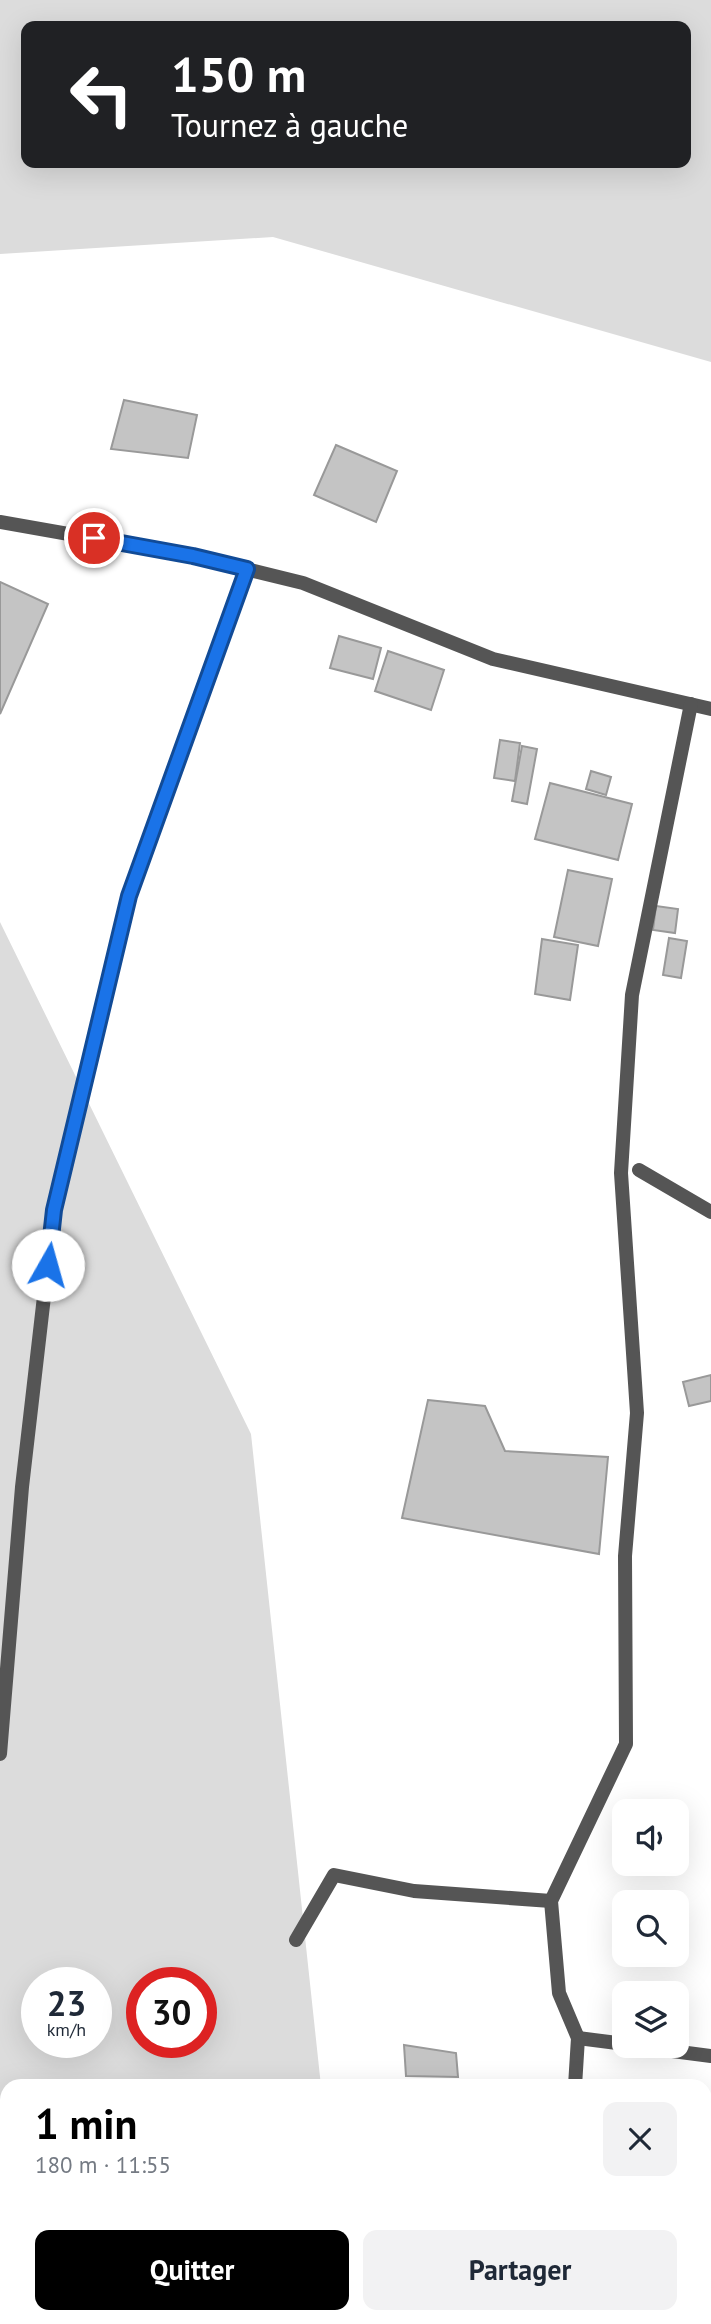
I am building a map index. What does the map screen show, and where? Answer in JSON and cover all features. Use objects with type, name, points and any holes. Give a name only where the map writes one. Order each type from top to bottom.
[{"type":"street","points":[[0,522],[193,556],[303,583],[493,659],[711,709]]},
{"type":"street","points":[[0,1754],[22,1486],[54,1210],[129,896],[247,569]]},
{"type":"street","points":[[575,2079],[578,2038],[559,1993],[551,1901],[626,1744],[625,1556],[637,1413],[621,1173],[630,1022],[632,995],[691,704]]},
{"type":"street","points":[[639,1170],[711,1212]]},
{"type":"street","points":[[296,1940],[334,1875],[414,1891],[551,1901]]},
{"type":"street","points":[[578,2038],[612,2043]]},
{"type":"street","points":[[689,2053],[711,2056]]},
{"type":"shaded area","points":[[0,0],[711,0],[711,362],[273,237],[0,254]]},
{"type":"shaded area","points":[[0,922],[251,1434],[320,2079],[0,2079]]},
{"type":"building","points":[[124,400],[197,415],[188,458],[111,449]]},
{"type":"building","points":[[336,445],[397,471],[376,522],[314,495]]},
{"type":"building","points":[[0,582],[48,604],[0,714]]},
{"type":"building","points":[[339,636],[381,648],[373,679],[330,668]]},
{"type":"building","points":[[388,651],[444,670],[431,710],[375,691]]},
{"type":"building","points":[[500,740],[520,743],[515,781],[494,778]]},
{"type":"building","points":[[522,746],[537,749],[527,804],[512,801]]},
{"type":"building","points":[[591,771],[611,777],[606,795],[586,789]]},
{"type":"building","points":[[550,783],[632,804],[618,860],[535,839]]},
{"type":"building","points":[[568,870],[612,879],[598,946],[554,937]]},
{"type":"building","points":[[656,906],[678,909],[675,933],[653,930]]},
{"type":"building","points":[[669,938],[687,941],[681,978],[663,975]]},
{"type":"building","points":[[542,939],[578,945],[570,1000],[535,994]]},
{"type":"building","points":[[711,1375],[711,1401],[689,1406],[683,1382]]},
{"type":"building","points":[[428,1400],[485,1406],[505,1451],[608,1457],[599,1554],[402,1518]]},
{"type":"building","points":[[404,2045],[456,2053],[458,2077],[406,2076]]},
{"type":"route","points":[[48,1265],[54,1210],[129,896],[247,569],[94,538]]}]
